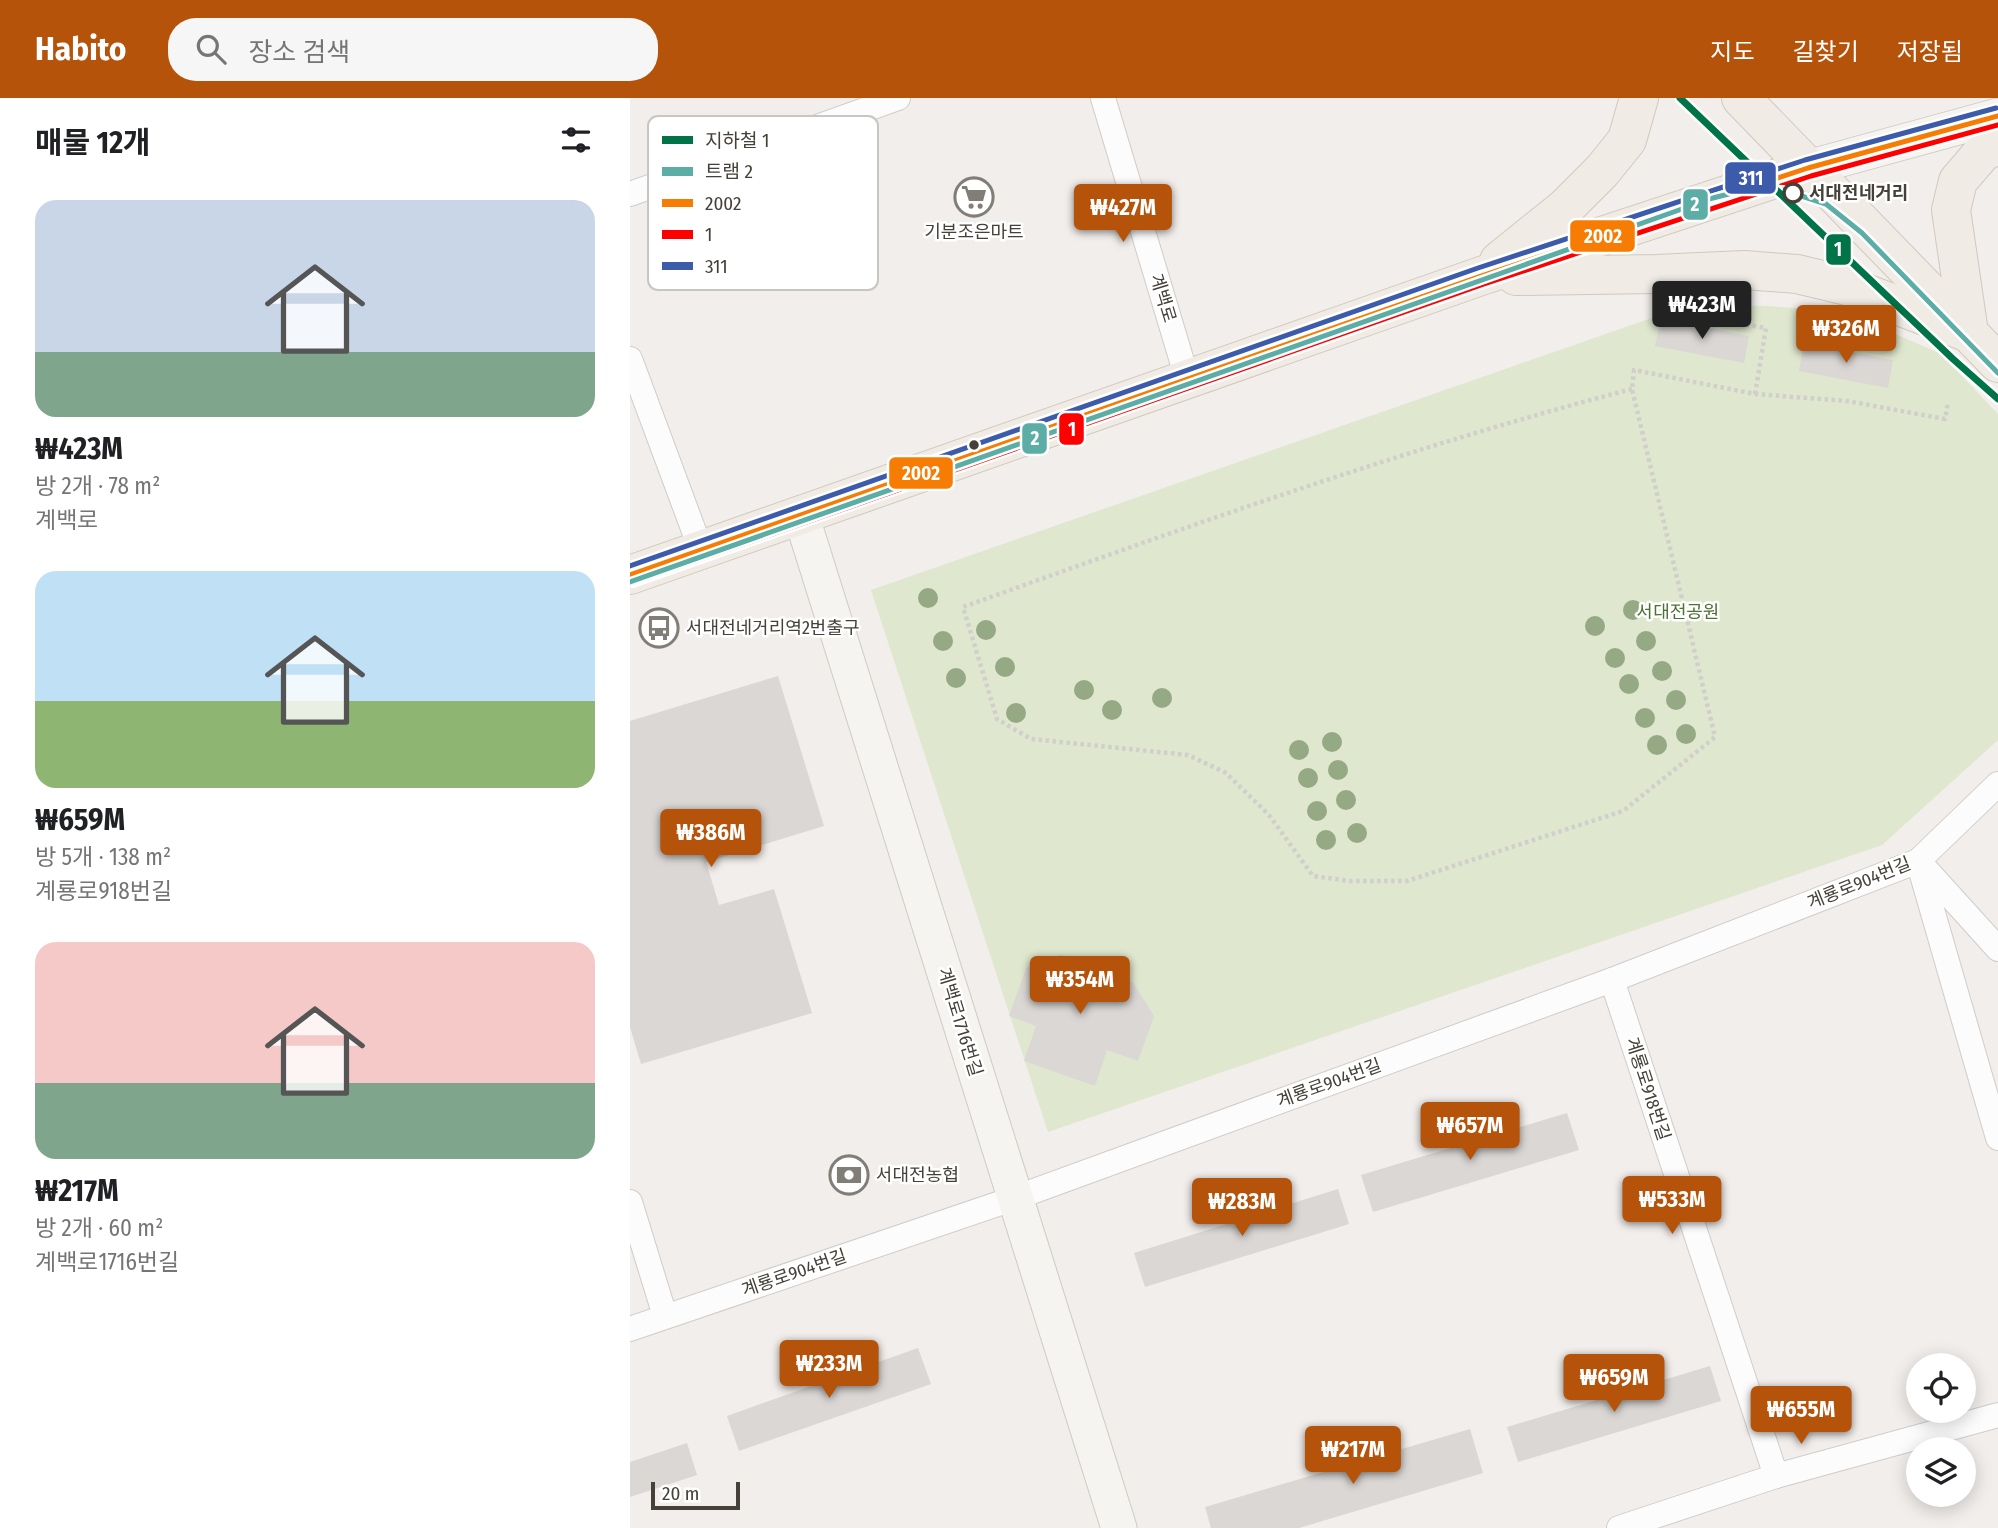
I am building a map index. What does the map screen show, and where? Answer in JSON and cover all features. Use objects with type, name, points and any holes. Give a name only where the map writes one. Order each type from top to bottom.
[{"type":"main road","points":[[1481,276],[1566,207],[1602,171],[1627,140],[1639,98]]},
{"type":"main road","points":[[1741,98],[1998,363]]},
{"type":"main road","points":[[630,575],[1481,276],[1808,168],[1998,116]]},
{"type":"main road","points":[[1969,333],[1951,210],[1958,180],[1982,153],[1998,144]]},
{"type":"main road","points":[[1481,276],[1744,270],[1797,274],[1847,286],[1969,333]]},
{"type":"main road","name":"계백로1716번길","points":[[801,515],[1119,1528]]},
{"type":"street","points":[[848,116],[898,98]]},
{"type":"street","name":"계백로","points":[[1103,98],[1187,378]]},
{"type":"street","points":[[630,194],[648,188]]},
{"type":"street","points":[[630,359],[701,550]]},
{"type":"street","name":"계룡로904번길","points":[[630,1329],[1015,1198],[1612,980],[1918,861],[1998,784]]},
{"type":"street","points":[[1918,861],[1998,949]]},
{"type":"street","points":[[1918,861],[1998,1138]]},
{"type":"street","name":"계룡로918번길","points":[[1612,980],[1776,1476]]},
{"type":"street","points":[[630,1202],[666,1317]]},
{"type":"street","points":[[1619,1528],[1776,1476],[1998,1415]]},
{"type":"path","points":[[1644,309],[1766,328],[1755,394]]},
{"type":"path","points":[[1632,389],[1544,412],[1205,520],[963,607],[997,719],[1031,738],[1188,755],[1226,773],[1269,815],[1313,876],[1350,881],[1407,881],[1623,811],[1715,737],[1632,389],[1634,370],[1755,394],[1847,401],[1945,419],[1948,402]]},
{"type":"green space","name":"서대전공원","points":[[1689,305],[1768,306],[1845,312],[1941,354],[1998,414],[1998,740],[1882,845],[1048,1132],[871,590]]},
{"type":"building","points":[[1661,319],[1749,336],[1744,363],[1655,346]]},
{"type":"building","points":[[1804,343],[1893,360],[1888,388],[1799,371]]},
{"type":"building","points":[[778,676],[824,826],[706,862],[719,905],[774,889],[812,1013],[641,1064],[630,1027],[630,721]]},
{"type":"building","points":[[1060,955],[1099,960],[1134,984],[1154,1016],[1138,1061],[1107,1050],[1095,1086],[1024,1061],[1036,1026],[1009,1016],[1026,968]]},
{"type":"building","points":[[1567,1113],[1579,1150],[1373,1212],[1361,1175]]},
{"type":"building","points":[[1338,1189],[1349,1224],[1145,1287],[1134,1253]]},
{"type":"building","points":[[918,1348],[931,1384],[739,1451],[727,1416]]},
{"type":"building","points":[[1710,1366],[1721,1401],[1518,1462],[1507,1427]]},
{"type":"building","points":[[1470,1429],[1483,1473],[1299,1528],[1211,1528],[1205,1507]]},
{"type":"building","points":[[687,1443],[697,1475],[630,1497],[630,1462]]},
{"type":"metro line","name":"1","points":[[1680,98],[1998,399]]},
{"type":"tram line","name":"2","points":[[630,582],[1713,198],[1748,189],[1783,190],[1826,204],[1862,233],[1998,373]]},
{"type":"transit line","name":"311","points":[[630,566],[1478,268],[1805,160],[1996,108]]},
{"type":"transit line","name":"2002","points":[[630,575],[1481,276],[1808,168],[1998,116]]},
{"type":"transit line","name":"1","points":[[633,583],[1484,284],[1811,176],[1998,125]]},
{"type":"place","name":"서대전네거리","points":[[1793,193]]},
{"type":"place","name":"기분조은마트","points":[[974,197]]},
{"type":"place","name":"서대전네거리역2번출구","points":[[659,628]]},
{"type":"place","name":"서대전농협","points":[[849,1175]]}]
